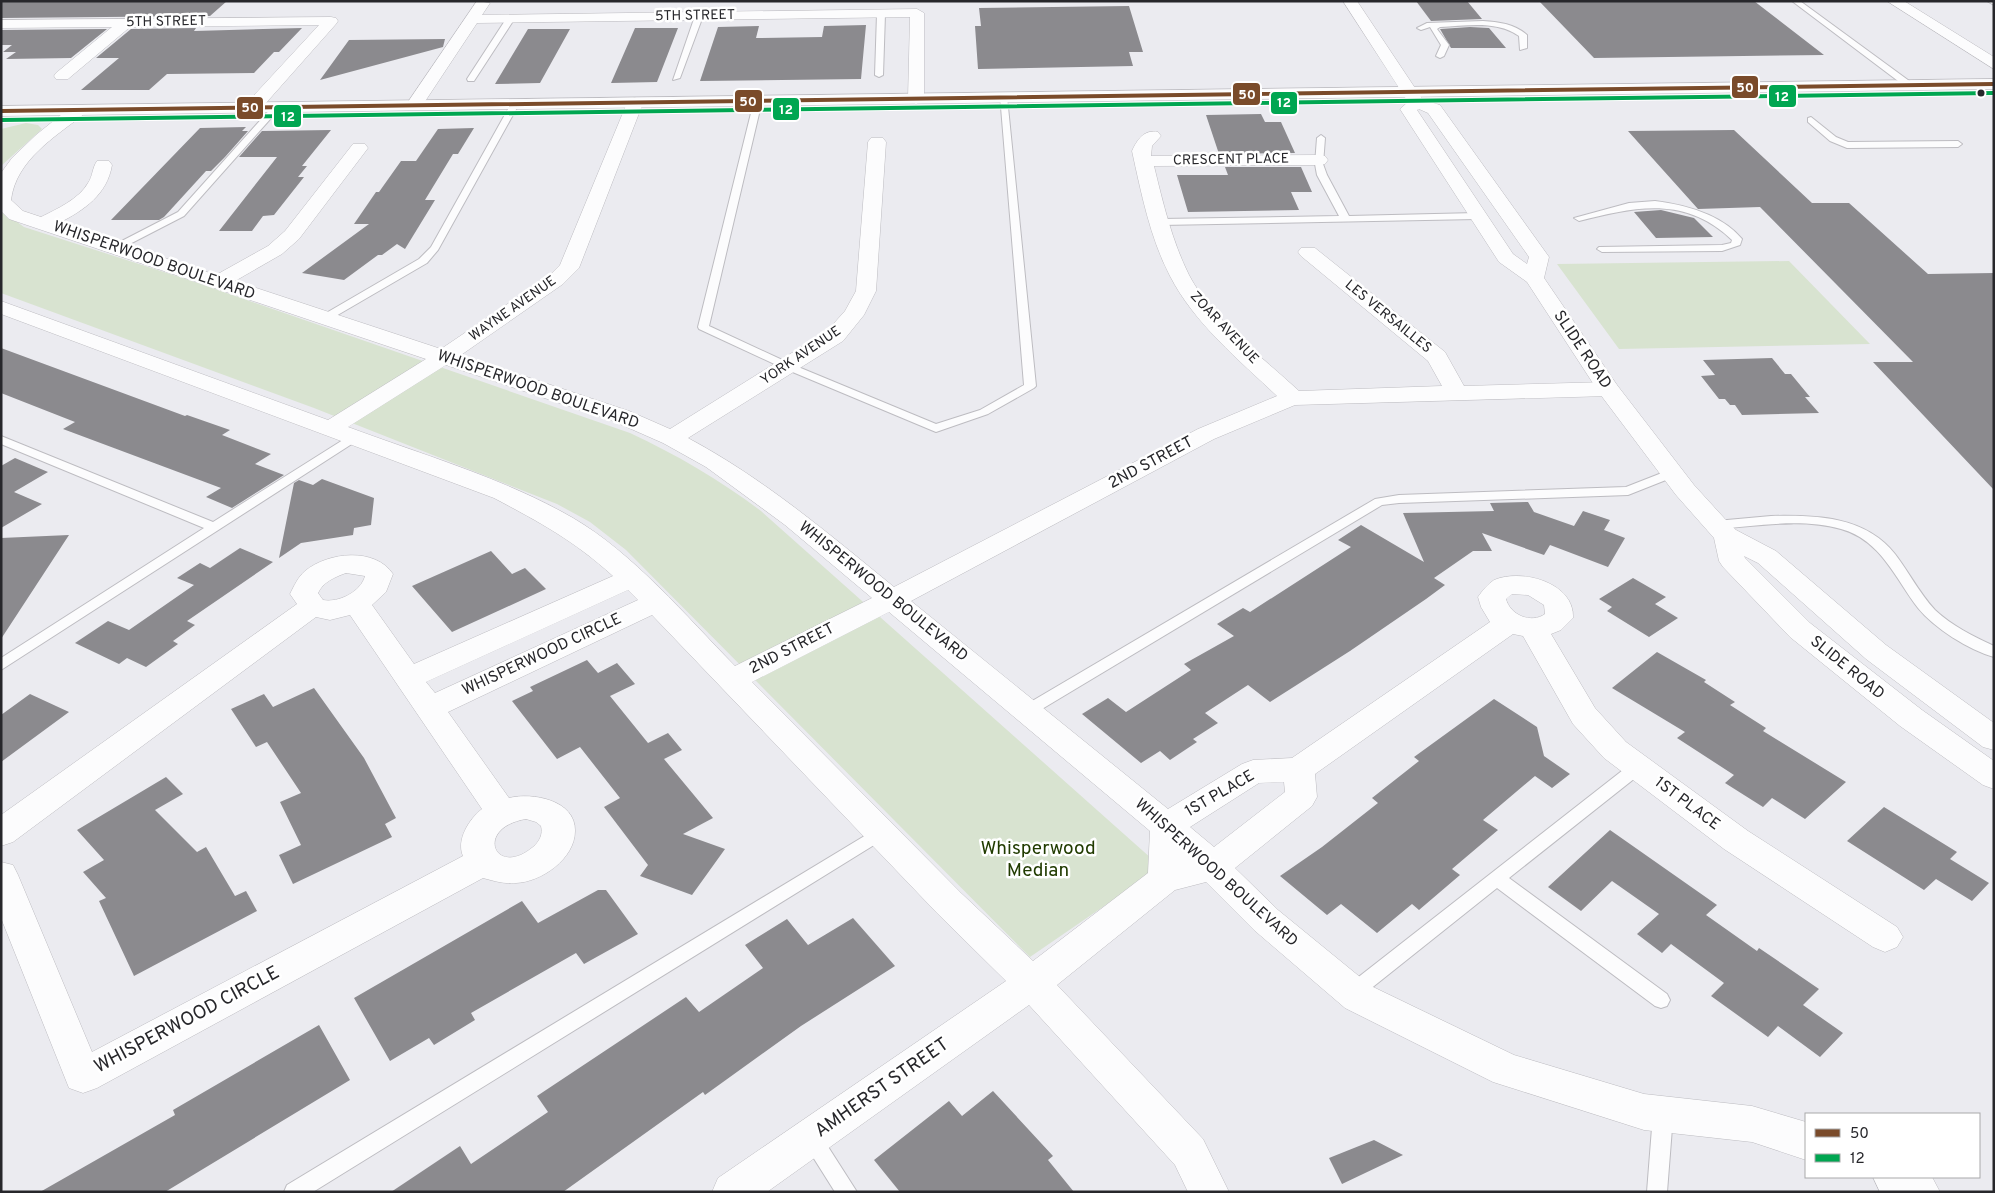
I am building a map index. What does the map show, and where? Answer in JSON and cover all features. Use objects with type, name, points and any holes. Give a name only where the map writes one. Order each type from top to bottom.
[{"type":"street","points":[[414,105],[484,1]]},
{"type":"street","points":[[1350,1],[1413,98],[1434,108],[1539,257],[1534,278]]},
{"type":"street","points":[[1894,1],[1994,64]]},
{"type":"street","name":"5TH STREET","points":[[473,19],[917,13],[916,98]]},
{"type":"street","name":"5TH STREET","points":[[1,24],[331,21],[252,108]]},
{"type":"street","points":[[62,76],[126,23]]},
{"type":"street","points":[[4,113],[78,110],[1003,97],[1413,98],[1994,84]]},
{"type":"street","name":"SLIDE ROAD","points":[[1413,98],[1408,110],[1506,258],[1534,278],[1608,389],[1672,473],[1721,530],[1766,558],[1876,652],[1994,739]]},
{"type":"street","name":"WAYNE AVENUE","points":[[343,432],[444,358],[556,280],[569,268],[636,102]]},
{"type":"street","name":"WHISPERWOOD BOULEVARD","points":[[78,110],[14,165],[6,177],[1,190],[2,201],[8,217],[42,223],[117,247],[216,283],[621,416],[671,438],[715,462],[770,502],[892,598],[1166,826],[1212,867],[1266,920],[1352,992],[1506,1070],[1644,1112],[1752,1124],[1805,1141]]},
{"type":"street","points":[[1143,161],[1141,152],[1144,144],[1152,136]]},
{"type":"street","name":"YORK AVENUE","points":[[671,438],[835,336],[850,321],[861,304],[866,291],[876,142]]},
{"type":"street","points":[[216,283],[275,250],[292,235],[359,148]]},
{"type":"street","name":"CRESCENT PLACE","points":[[1143,161],[1319,160]]},
{"type":"street","name":"ZOAR AVENUE","points":[[1143,161],[1173,263],[1188,289],[1213,318],[1293,398]]},
{"type":"street","points":[[42,223],[74,208],[97,185],[102,176],[103,165]]},
{"type":"street","name":"LES VERSAILLES","points":[[1308,252],[1437,357],[1456,392]]},
{"type":"street","points":[[1,307],[343,432],[503,493],[577,533],[597,546],[632,578],[733,679],[949,903],[1032,984],[1189,1152],[1210,1192]]},
{"type":"street","name":"2ND STREET","points":[[733,679],[1206,434],[1266,406],[1293,398],[1608,389]]},
{"type":"street","name":"SLIDE ROAD","points":[[1721,530],[1732,561],[1800,630],[1903,712],[1994,777]]},
{"type":"street","points":[[357,564],[375,570],[379,576],[378,584],[374,591],[356,604],[332,610],[312,606],[306,601],[304,594],[312,579],[333,567],[357,564]]},
{"type":"street","name":"WHISPERWOOD CIRCLE","points":[[408,678],[632,578]]},
{"type":"street","name":"WHISPERWOOD CIRCLE","points":[[429,708],[656,602]]},
{"type":"street","points":[[356,604],[502,814]]},
{"type":"street","points":[[1,833],[312,606]]},
{"type":"street","name":"1ST PLACE","points":[[1166,879],[1166,826],[1253,772],[1299,769],[1522,625],[1584,716],[1615,750],[1736,840],[1885,937]]},
{"type":"street","points":[[1032,984],[1166,879],[1212,867],[1301,797],[1299,769]]},
{"type":"street","points":[[538,808],[549,812],[556,819],[560,828],[559,838],[554,848],[533,865],[504,871],[492,868],[482,862],[477,853],[476,843],[480,832],[488,822],[502,814],[513,809],[538,808]]},
{"type":"street","name":"WHISPERWOOD CIRCLE","points":[[1,875],[83,1076],[482,862]]},
{"type":"street","name":"AMHERST STREET","points":[[732,1192],[1032,984]]},
{"type":"street","points":[[1895,1178],[1920,1192]]},
{"type":"lane","points":[[1795,1],[1909,85]]},
{"type":"lane","points":[[1990,1],[1994,3]]},
{"type":"lane","points":[[879,75],[881,14]]},
{"type":"lane","points":[[676,78],[699,16]]},
{"type":"lane","points":[[471,79],[511,18]]},
{"type":"lane","points":[[1421,28],[1427,25],[1496,25],[1512,28],[1524,35],[1523,48]]},
{"type":"lane","points":[[1438,25],[1433,28],[1445,45],[1440,56]]},
{"type":"lane","points":[[758,100],[703,327],[788,366],[936,428],[984,412],[1030,386],[1003,97]]},
{"type":"lane","points":[[325,318],[423,261],[435,248],[515,104]]},
{"type":"lane","points":[[117,247],[181,214],[277,107]]},
{"type":"lane","points":[[1811,120],[1833,138],[1847,144],[1958,144]]},
{"type":"lane","points":[[1321,138],[1319,160],[1322,175],[1346,218]]},
{"type":"lane","points":[[1579,218],[1629,206],[1663,205],[1678,208],[1720,223],[1737,239],[1735,245],[1722,248],[1602,250]]},
{"type":"lane","points":[[1161,222],[1477,216]]},
{"type":"lane","points":[[1,665],[214,527],[343,432]]},
{"type":"lane","points":[[1,440],[214,527]]},
{"type":"lane","points":[[1027,711],[1379,502],[1399,499],[1628,492],[1672,473]]},
{"type":"lane","points":[[1721,530],[1805,520],[1834,523],[1863,533],[1881,545],[1925,606],[1940,622],[1994,652]]},
{"type":"lane","points":[[1352,992],[1638,768]]},
{"type":"lane","points":[[294,1192],[881,832]]},
{"type":"lane","points":[[1497,879],[1661,1000]]},
{"type":"lane","points":[[1657,1192],[1663,1113]]},
{"type":"lane","points":[[811,1137],[847,1192]]},
{"type":"green space","points":[[26,123],[38,125],[42,129],[1,166],[1,129]]},
{"type":"green space","name":"Whisperwood Median","points":[[1,210],[24,227],[195,282],[630,433],[681,459],[714,478],[761,511],[1161,867],[1030,957],[626,550],[590,522],[557,504],[314,408],[1,293]]},
{"type":"green space","points":[[1789,261],[1870,344],[1619,349],[1557,264]]},
{"type":"building","points":[[1,1],[227,1],[210,16],[1,18]]},
{"type":"building","points":[[1416,1],[1467,1],[1482,19],[1431,21]]},
{"type":"building","points":[[1539,1],[1754,1],[1824,55],[1594,58]]},
{"type":"building","points":[[1129,6],[1143,52],[1129,52],[1133,66],[978,69],[975,26],[981,26],[979,8]]},
{"type":"building","points":[[866,25],[861,79],[700,81],[718,27],[759,26],[756,38],[822,37],[824,26]]},
{"type":"building","points":[[196,28],[194,31],[302,28],[279,52],[274,52],[254,73],[167,74],[149,90],[81,90],[119,58],[96,58],[131,29]]},
{"type":"building","points":[[635,28],[678,28],[657,82],[611,83]]},
{"type":"building","points":[[1489,28],[1506,48],[1451,48],[1440,29]]},
{"type":"building","points":[[107,29],[71,58],[6,59],[16,52],[3,52],[12,45],[1,45],[1,30]]},
{"type":"building","points":[[528,29],[570,29],[540,83],[495,84]]},
{"type":"building","points":[[445,39],[443,47],[320,80],[349,40]]},
{"type":"building","points":[[1261,114],[1265,122],[1281,122],[1295,153],[1219,154],[1206,115]]},
{"type":"building","points":[[246,127],[242,131],[248,131],[225,157],[211,171],[206,171],[164,217],[159,220],[111,220],[200,128]]},
{"type":"building","points":[[474,128],[458,154],[453,154],[425,200],[435,200],[405,249],[397,244],[382,255],[378,255],[344,280],[302,273],[369,224],[354,224],[376,192],[379,192],[401,161],[416,161],[438,129]]},
{"type":"building","points":[[331,130],[302,166],[307,166],[298,177],[304,177],[274,215],[263,216],[252,231],[219,231],[277,157],[239,157],[262,131]]},
{"type":"building","points":[[1734,130],[1812,203],[1849,203],[1928,274],[1994,273],[1994,490],[1873,362],[1913,362],[1760,207],[1698,209],[1628,131]]},
{"type":"building","points":[[1225,167],[1301,167],[1312,192],[1291,192],[1299,210],[1188,212],[1177,175],[1228,175]]},
{"type":"building","points":[[1661,210],[1694,218],[1713,237],[1656,238],[1634,212]]},
{"type":"building","points":[[1,348],[185,416],[187,415],[230,430],[222,435],[271,454],[255,464],[284,475],[232,508],[206,497],[221,488],[63,429],[75,422],[1,393]]},
{"type":"building","points":[[1772,358],[1785,374],[1791,374],[1810,397],[1805,397],[1819,413],[1742,415],[1735,405],[1730,405],[1725,399],[1719,399],[1701,376],[1715,375],[1703,360]]},
{"type":"building","points":[[15,458],[48,472],[14,492],[42,504],[1,528],[1,466]]},
{"type":"building","points":[[322,479],[374,498],[371,525],[354,528],[353,535],[301,543],[279,558],[294,483],[299,480],[313,485]]},
{"type":"building","points":[[1528,502],[1534,512],[1574,526],[1583,511],[1610,520],[1604,530],[1625,538],[1608,567],[1550,545],[1544,555],[1482,533],[1492,551],[1473,551],[1434,578],[1445,585],[1350,651],[1270,702],[1248,685],[1205,713],[1218,723],[1193,739],[1197,742],[1170,760],[1160,751],[1141,763],[1082,714],[1108,698],[1126,712],[1191,670],[1184,664],[1234,636],[1217,624],[1243,608],[1250,612],[1351,547],[1338,540],[1361,525],[1424,562],[1403,513],[1494,511],[1490,503]]},
{"type":"building","points":[[69,535],[1,639],[1,538]]},
{"type":"building","points":[[240,548],[273,562],[187,621],[195,625],[173,641],[178,644],[146,667],[127,658],[119,664],[75,643],[108,621],[129,630],[194,585],[177,578],[200,563],[210,568]]},
{"type":"building","points":[[491,551],[512,574],[525,568],[546,589],[452,632],[412,586]]},
{"type":"building","points":[[1633,578],[1666,597],[1655,604],[1678,618],[1649,637],[1607,611],[1612,607],[1599,599]]},
{"type":"building","points":[[1657,652],[1706,680],[1704,682],[1735,702],[1730,705],[1766,728],[1763,731],[1846,782],[1805,819],[1772,798],[1763,807],[1725,783],[1734,775],[1677,738],[1685,732],[1612,688]]},
{"type":"building","points":[[587,660],[598,673],[617,663],[635,684],[610,696],[648,743],[668,733],[682,750],[664,759],[713,818],[683,834],[725,849],[692,895],[640,876],[648,865],[604,807],[620,798],[580,747],[557,759],[512,701],[533,691],[530,687]]},
{"type":"building","points":[[314,688],[364,758],[396,818],[385,824],[392,837],[293,884],[279,855],[301,845],[280,802],[301,793],[267,742],[256,747],[231,709],[264,694],[273,707]]},
{"type":"building","points":[[30,694],[69,712],[1,762],[1,715]]},
{"type":"building","points":[[1494,699],[1537,727],[1544,756],[1570,774],[1552,788],[1535,776],[1483,820],[1498,830],[1452,869],[1460,875],[1419,910],[1412,904],[1377,933],[1341,904],[1327,915],[1280,876],[1322,847],[1378,803],[1372,798],[1419,761],[1414,757]]},
{"type":"building","points":[[166,777],[183,794],[155,810],[197,852],[206,847],[235,896],[246,891],[257,911],[134,976],[99,901],[106,898],[83,872],[104,860],[77,830]]},
{"type":"building","points":[[1884,807],[1957,852],[1950,859],[1989,883],[1972,901],[1936,879],[1924,890],[1847,841]]},
{"type":"building","points":[[1610,830],[1717,905],[1706,915],[1757,951],[1759,948],[1819,989],[1803,1005],[1843,1033],[1820,1057],[1778,1026],[1768,1037],[1711,996],[1724,983],[1671,944],[1662,953],[1637,934],[1659,914],[1612,881],[1581,911],[1548,887]]},
{"type":"building","points":[[598,890],[606,890],[638,934],[584,964],[576,953],[471,1013],[475,1020],[434,1045],[429,1038],[390,1061],[354,998],[522,901],[538,923]]},
{"type":"building","points":[[853,918],[895,966],[801,1026],[705,1095],[703,1092],[563,1192],[391,1192],[460,1146],[471,1164],[548,1112],[537,1096],[686,997],[699,1012],[763,968],[745,945],[787,919],[808,945]]},
{"type":"building","points":[[319,1025],[350,1080],[165,1192],[40,1192],[175,1115],[173,1110]]},
{"type":"building","points":[[993,1091],[1053,1156],[1048,1160],[1074,1192],[900,1192],[874,1160],[949,1101],[962,1116]]},
{"type":"building","points":[[1374,1140],[1403,1155],[1342,1184],[1329,1158]]},
{"type":"transit line","name":"50","points":[[1,111],[1994,84]]},
{"type":"transit line","name":"12","points":[[1,120],[1994,93]]}]
